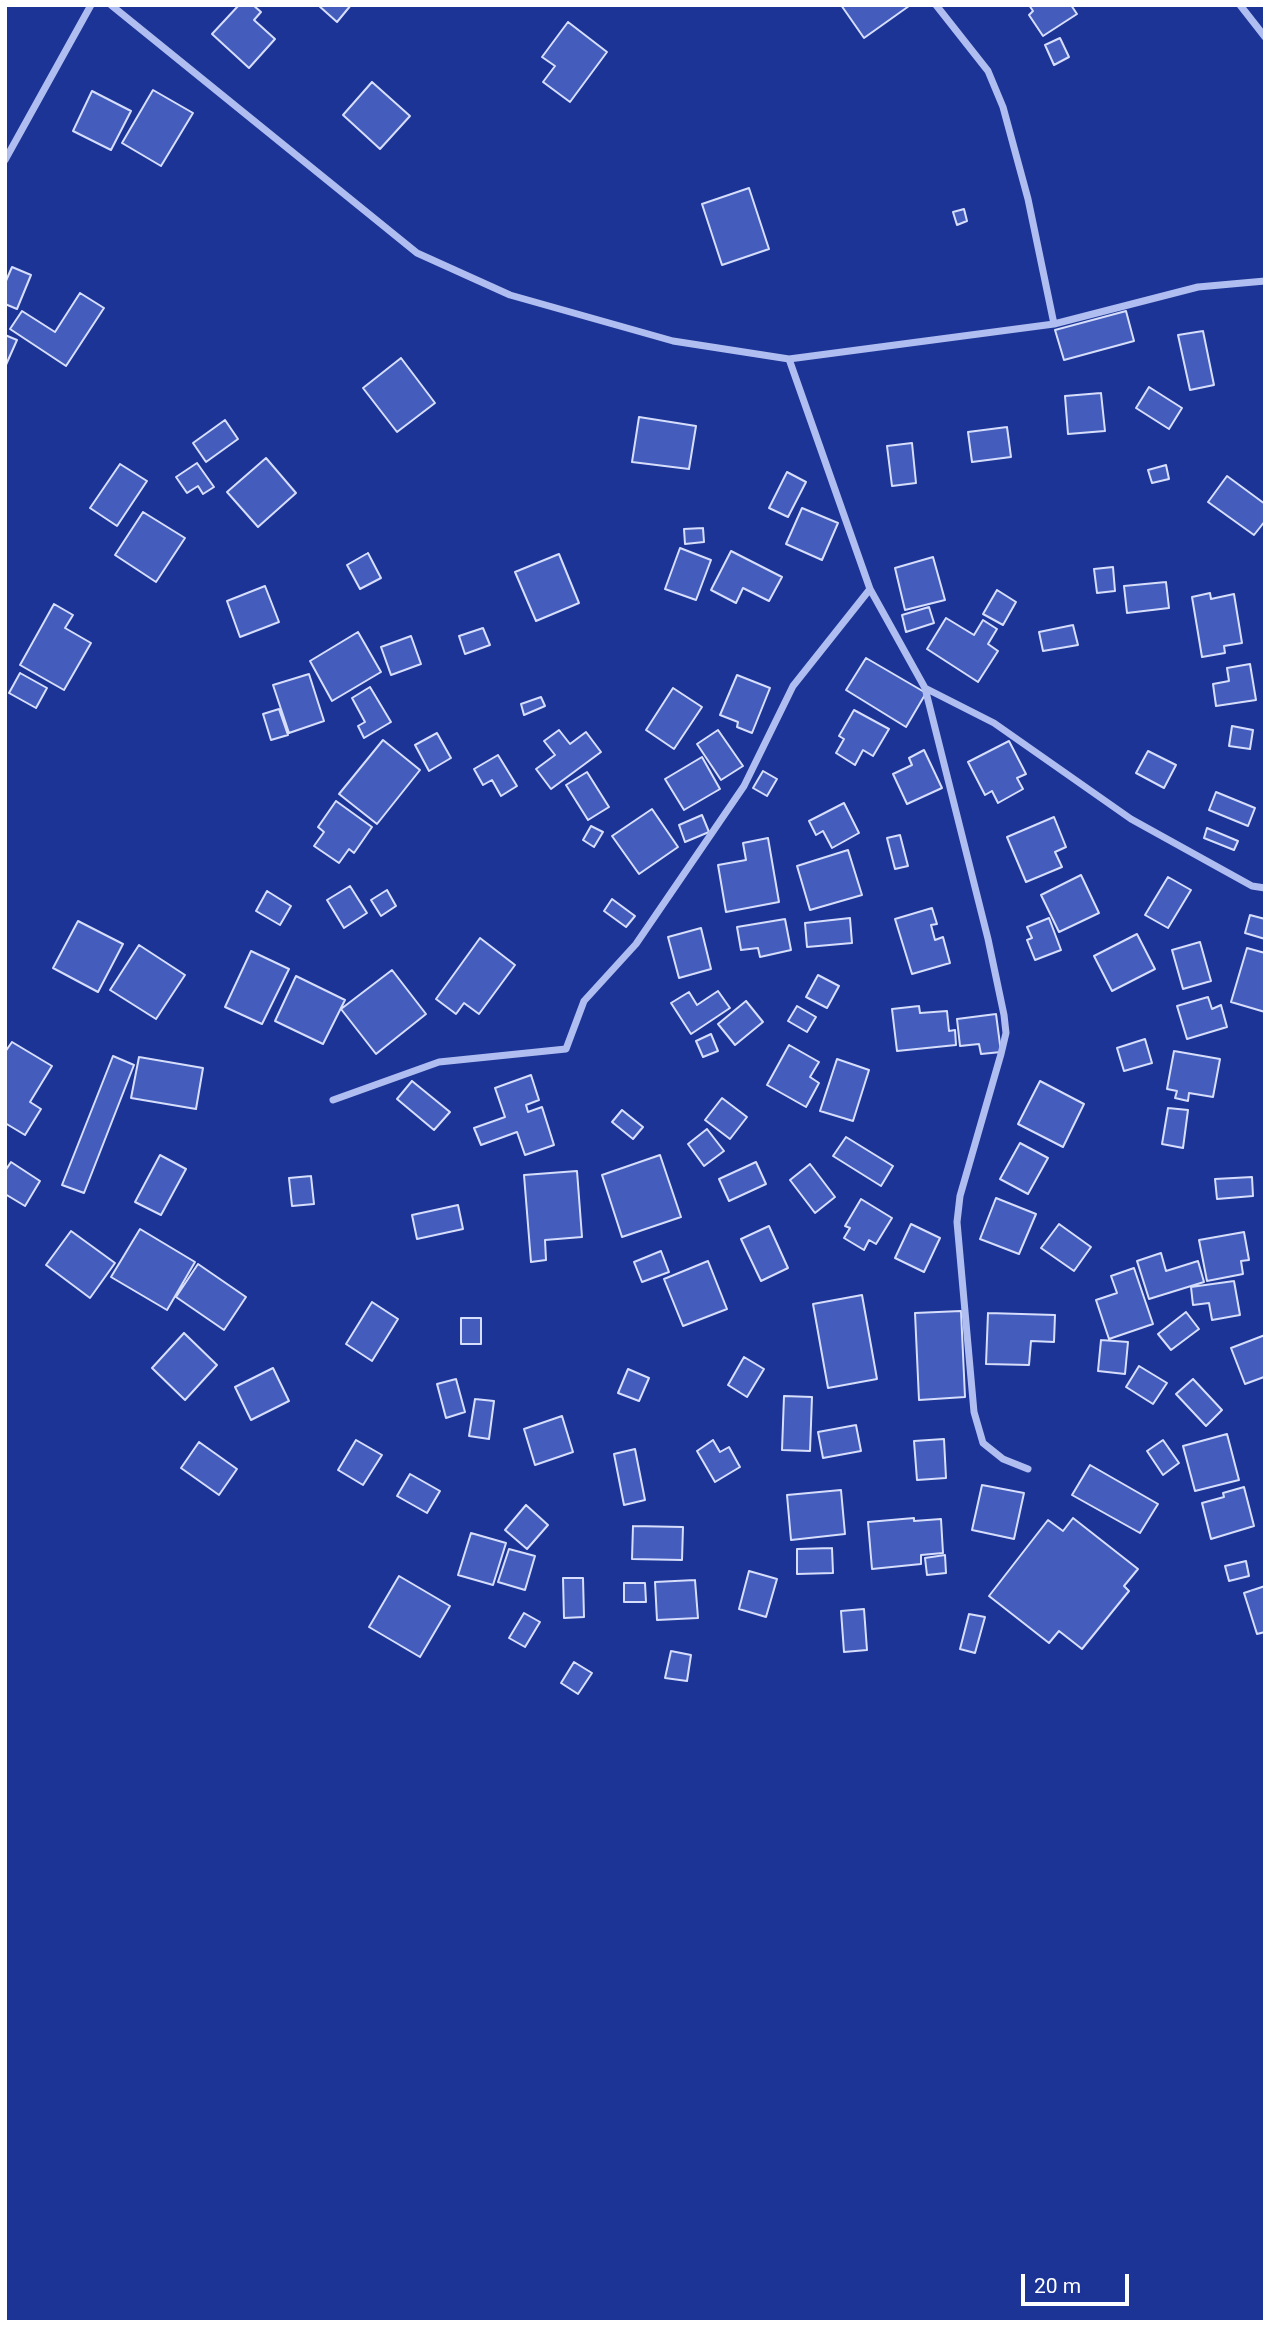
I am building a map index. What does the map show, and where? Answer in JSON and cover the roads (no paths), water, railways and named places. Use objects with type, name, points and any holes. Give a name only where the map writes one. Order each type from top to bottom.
[{"type":"street","points":[[5,160],[91,5]]},
{"type":"street","points":[[111,5],[417,253],[510,295],[673,341],[789,359],[1054,324],[1198,287],[1265,281]]},
{"type":"street","points":[[936,5],[988,71],[1003,107],[1028,199],[1054,324]]},
{"type":"street","points":[[1240,5],[1265,37]]},
{"type":"street","points":[[789,359],[870,589],[925,688],[988,939],[1006,1033],[960,1196],[957,1222],[974,1412],[984,1443],[1003,1459],[1028,1469]]},
{"type":"street","points":[[333,1100],[439,1062],[566,1049],[584,1001],[636,944],[744,786],[793,686],[870,589]]},
{"type":"street","points":[[925,688],[994,723],[1131,819],[1252,887],[1265,888]]}]
